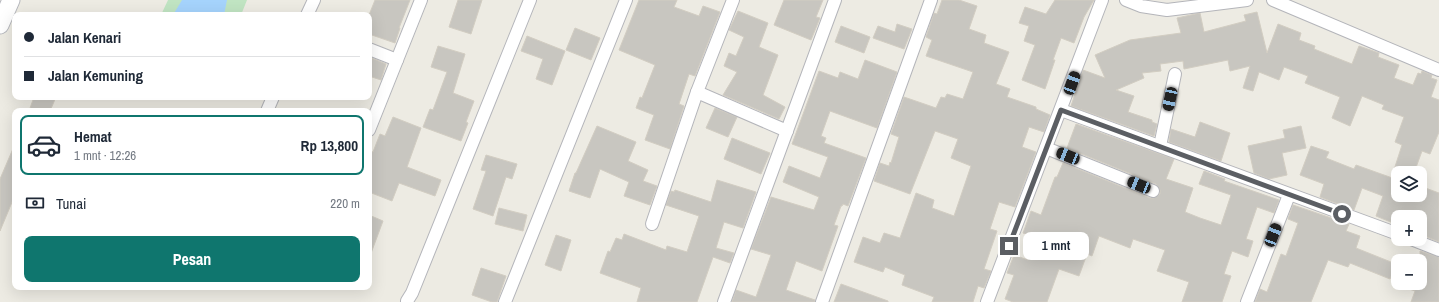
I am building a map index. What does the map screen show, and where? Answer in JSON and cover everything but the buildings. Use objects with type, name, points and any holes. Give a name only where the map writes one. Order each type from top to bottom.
[{"type":"main road","points":[[0,25],[11,0]]},
{"type":"street","points":[[308,12],[314,0]]},
{"type":"street","points":[[372,122],[421,0]]},
{"type":"street","points":[[407,301],[412,293],[530,0]]},
{"type":"street","points":[[505,302],[626,0]]},
{"type":"street","points":[[724,302],[835,0]]},
{"type":"street","points":[[822,302],[931,0]]},
{"type":"street","points":[[987,302],[1102,0]]},
{"type":"street","points":[[1126,0],[1141,6],[1169,5],[1194,8],[1247,0]]},
{"type":"street","points":[[1273,0],[1439,70]]},
{"type":"street","points":[[652,224],[730,1]]},
{"type":"street","points":[[372,51],[397,60]]},
{"type":"street","points":[[1160,146],[1175,74]]},
{"type":"street","points":[[697,92],[787,131]]},
{"type":"street","points":[[1061,110],[1391,231]]},
{"type":"street","points":[[1046,148],[1153,191]]},
{"type":"street","points":[[1247,302],[1289,195]]},
{"type":"street","points":[[1427,245],[1439,250]]},
{"type":"green space","points":[[168,0],[247,0],[242,12],[162,12]]},
{"type":"water","points":[[182,0],[227,0],[225,12],[175,12]]},
{"type":"route","points":[[1009,246],[1061,110],[1342,214]]}]
